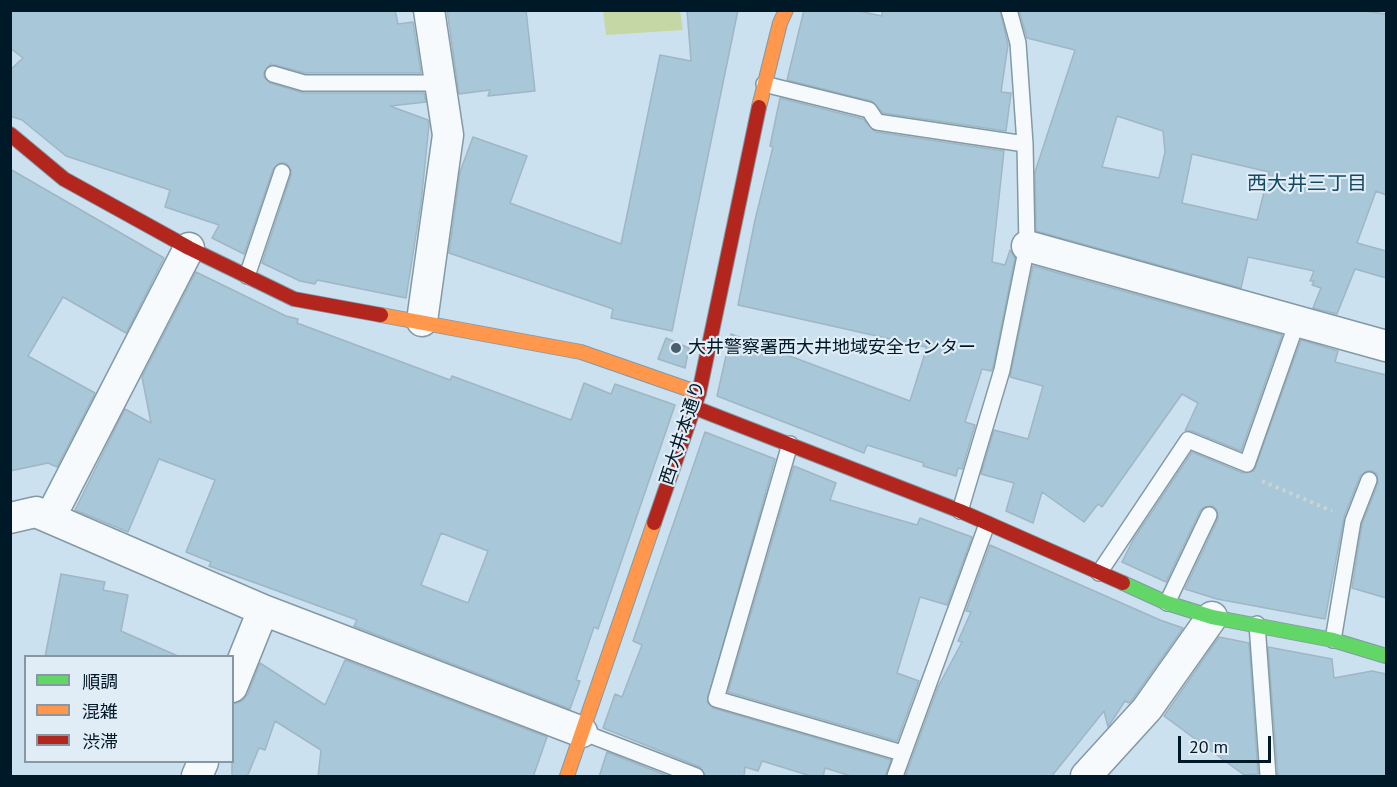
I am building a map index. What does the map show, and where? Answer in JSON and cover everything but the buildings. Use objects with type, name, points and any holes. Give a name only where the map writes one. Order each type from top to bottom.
[{"type":"street","points":[[422,321],[448,135],[429,10]]},
{"type":"street","name":"西大井本通り","points":[[567,777],[699,393],[764,84],[780,23],[786,10]]},
{"type":"street","points":[[10,134],[64,179],[189,248],[294,299],[581,352],[699,393]]},
{"type":"street","points":[[1026,246],[1386,346]]},
{"type":"street","points":[[50,518],[189,248]]},
{"type":"street","points":[[693,407],[960,511],[1167,603],[1212,617],[1333,640],[1386,656]]},
{"type":"street","points":[[10,518],[36,512],[263,610],[582,732]]},
{"type":"street","points":[[234,682],[263,610]]},
{"type":"street","points":[[1086,777],[1147,708],[1212,617]]},
{"type":"street","points":[[196,777],[202,763]]},
{"type":"lane","points":[[960,511],[1002,370],[1026,246],[1025,144],[1018,43],[1009,10]]},
{"type":"lane","points":[[273,74],[304,83],[440,83]]},
{"type":"lane","points":[[764,84],[869,110],[877,122],[1025,144]]},
{"type":"lane","points":[[247,276],[282,172]]},
{"type":"lane","points":[[1099,573],[1188,440],[1247,464],[1297,322]]},
{"type":"lane","points":[[790,444],[716,699],[902,753]]},
{"type":"lane","points":[[1333,640],[1353,521],[1369,480]]},
{"type":"lane","points":[[1167,603],[1209,515]]},
{"type":"lane","points":[[895,777],[987,524]]},
{"type":"lane","points":[[1257,624],[1268,777]]},
{"type":"lane","points":[[582,732],[696,777]]},
{"type":"path","points":[[1247,464],[1250,476],[1353,521]]},
{"type":"green space","points":[[603,11],[680,11],[683,30],[606,35]]},
{"type":"traffic: fast","points":[[1123,583],[1167,603],[1212,617],[1333,640],[1386,656]]},
{"type":"traffic: slow","points":[[759,107],[780,23],[786,10]]},
{"type":"traffic: slow","points":[[381,315],[581,352],[699,393]]},
{"type":"traffic: slow","points":[[567,776],[654,523]]},
{"type":"traffic: jam","points":[[654,523],[699,393],[759,107]]},
{"type":"traffic: jam","points":[[10,134],[64,179],[189,248],[294,299],[381,315]]},
{"type":"traffic: jam","points":[[693,407],[960,511],[1123,583]]},
{"type":"place","name":"大井警察署西大井地域安全センター","points":[[676,348]]},
{"type":"district","name":"西大井三丁目","points":[[1307,184]]}]
